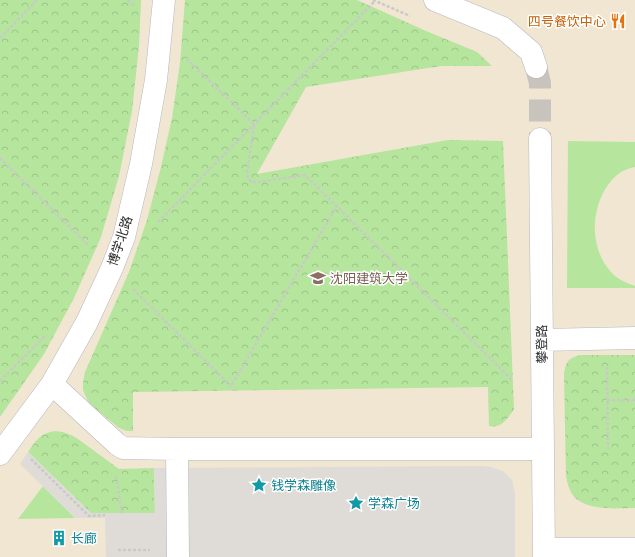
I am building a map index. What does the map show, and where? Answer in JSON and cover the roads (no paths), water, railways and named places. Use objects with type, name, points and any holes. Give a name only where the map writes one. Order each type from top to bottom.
[{"type":"lane","name":"博学北路","points":[[6,447],[52,384],[87,322],[112,268],[124,237],[142,157],[156,80],[164,0]]},
{"type":"lane","points":[[435,0],[503,28],[531,52],[536,67]]},
{"type":"lane","name":"攀登路","points":[[540,139],[544,553]]},
{"type":"lane","points":[[542,340],[635,338]]},
{"type":"lane","points":[[52,384],[123,448],[543,449]]},
{"type":"lane","points":[[177,449],[178,557]]},
{"type":"lane","points":[[544,553],[635,549]]},
{"type":"tunnel","points":[[536,67],[540,83],[540,139]]},
{"type":"place","name":"四号餐饮中心","points":[[618,21]]},
{"type":"place","name":"沈阳建筑大学","points":[[318,278]]},
{"type":"place","name":"钱学森雕像","points":[[259,485]]},
{"type":"place","name":"学森广场","points":[[356,503]]},
{"type":"place","name":"长廊","points":[[59,538]]}]
